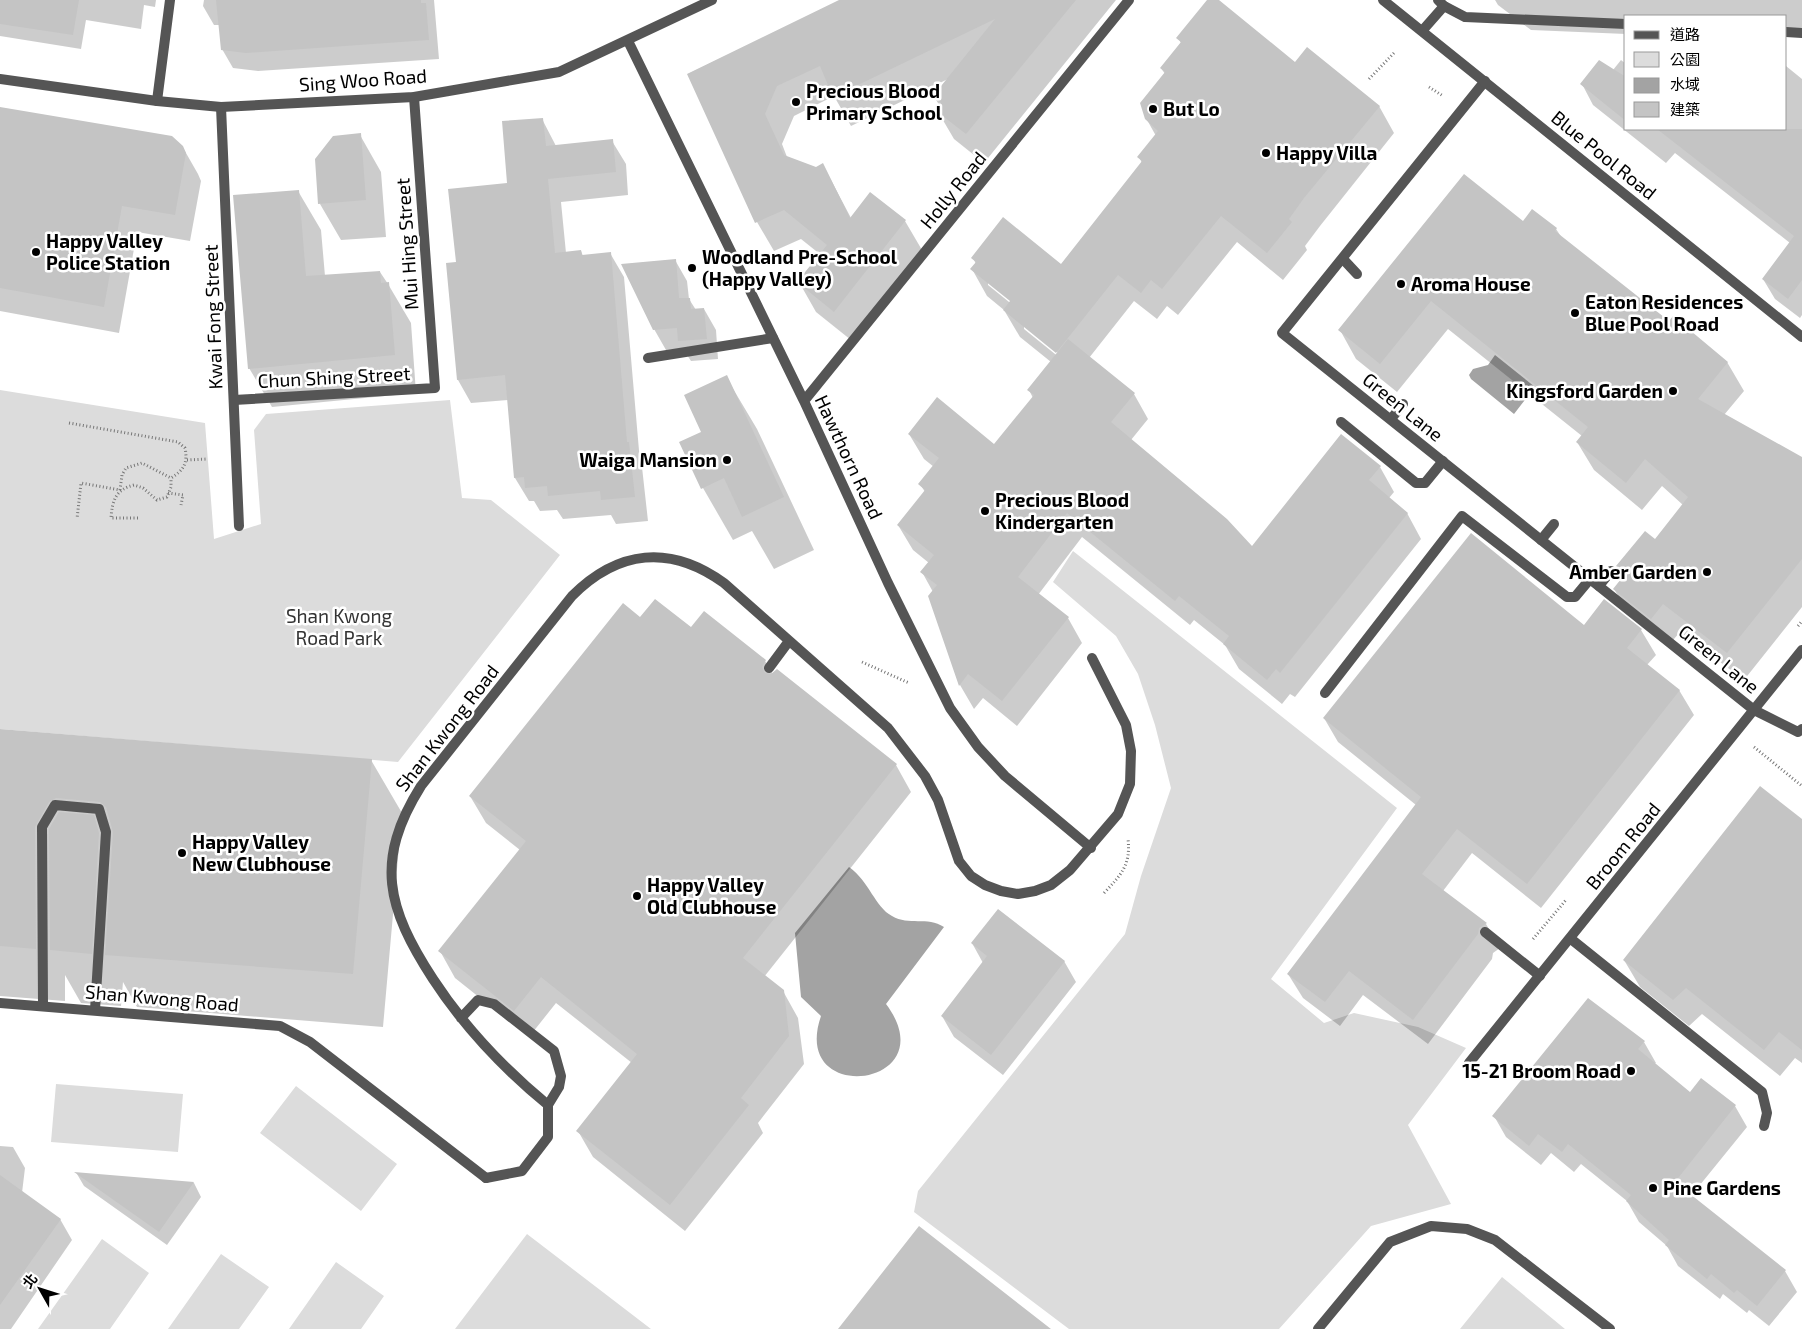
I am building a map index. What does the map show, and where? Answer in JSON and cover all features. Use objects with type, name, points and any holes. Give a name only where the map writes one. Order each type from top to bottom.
[{"type":"street","points":[[157,101],[170,0]]},
{"type":"street","name":"Sing Woo Road","points":[[0,79],[157,101],[221,107],[414,96],[559,72],[712,0]]},
{"type":"street","name":"Holly Road","points":[[804,401],[1129,0]]},
{"type":"street","name":"Blue Pool Road","points":[[1383,0],[1486,81],[1802,338]]},
{"type":"street","points":[[1422,31],[1441,3],[1465,16],[1624,24]]},
{"type":"street","points":[[1787,32],[1802,33]]},
{"type":"street","name":"Hawthorn Road","points":[[628,41],[804,401],[888,583],[950,708],[978,747],[1005,776],[1091,848]]},
{"type":"street","name":"Green Lane","points":[[1486,81],[1282,333],[1754,710],[1798,732],[1802,729]]},
{"type":"street","name":"Mui Hing Street","points":[[414,96],[435,388]]},
{"type":"street","name":"Kwai Fong Street","points":[[221,107],[238,526]]},
{"type":"street","points":[[1343,258],[1357,274]]},
{"type":"street","points":[[648,358],[773,338]]},
{"type":"street","name":"Chun Shing Street","points":[[234,400],[435,388]]},
{"type":"street","points":[[1391,419],[1403,404]]},
{"type":"street","points":[[1341,422],[1416,483],[1425,483],[1443,461]]},
{"type":"street","points":[[1325,693],[1462,516],[1567,597],[1575,597],[1590,578]]},
{"type":"street","points":[[1541,540],[1554,524]]},
{"type":"street","name":"Shan Kwong Road","points":[[0,1003],[280,1026],[296,1033],[486,1178],[522,1171],[548,1137],[548,1105],[512,1075],[479,1041],[411,945],[394,903],[392,881],[393,856],[398,831],[408,808],[422,786],[572,596],[584,584],[605,569],[625,561],[646,557],[667,558],[687,562],[706,570],[724,583],[888,728],[908,751],[938,800],[959,862],[971,876],[985,885],[1018,894],[1035,891],[1051,885],[1070,870],[1091,848],[1118,814],[1130,784],[1131,751],[1126,725],[1092,658]]},
{"type":"street","points":[[1599,586],[1611,571]]},
{"type":"street","points":[[769,668],[789,641]]},
{"type":"street","name":"Broom Road","points":[[1469,1063],[1802,650]]},
{"type":"street","points":[[43,1006],[42,827],[55,805],[99,809],[106,832],[95,1010]]},
{"type":"street","points":[[1485,932],[1540,976]]},
{"type":"street","points":[[1571,938],[1762,1092],[1767,1113],[1764,1126]]},
{"type":"street","points":[[461,1018],[478,1000],[494,1004],[554,1051],[561,1076],[559,1087],[548,1105]]},
{"type":"street","points":[[1318,1329],[1390,1242],[1431,1226],[1467,1229],[1494,1240],[1610,1329]]},
{"type":"path","points":[[1369,79],[1394,53]]},
{"type":"path","points":[[69,423],[178,442],[185,448],[187,460],[181,471],[171,478]]},
{"type":"path","points":[[187,460],[208,459]]},
{"type":"path","points":[[138,518],[110,518],[112,503],[120,490],[126,468],[142,463],[171,478]]},
{"type":"path","points":[[77,519],[81,483],[120,490],[134,485],[143,488],[157,500],[167,497],[172,487],[171,478]]},
{"type":"path","points":[[168,493],[183,495],[181,505]]},
{"type":"path","points":[[862,662],[917,686]]},
{"type":"path","points":[[1751,745],[1802,786]]},
{"type":"path","points":[[1104,893],[1120,875],[1130,855],[1128,838],[1113,820]]},
{"type":"green space","name":"Shan Kwong Road Park","points":[[0,390],[205,423],[214,539],[261,524],[254,430],[266,414],[450,400],[462,498],[491,500],[560,555],[398,762],[0,729]]},
{"type":"green space","points":[[1073,551],[1397,808],[1271,979],[1324,1023],[1354,1013],[1418,1027],[1466,1048],[1408,1125],[1451,1204],[1371,1226],[1279,1329],[1069,1329],[914,1212],[918,1191],[1125,934],[1141,876],[1171,788],[1155,725],[1138,674],[1116,636],[1053,582]]},
{"type":"green space","points":[[56,1084],[183,1094],[178,1152],[51,1142]]},
{"type":"green space","points":[[296,1086],[397,1164],[361,1211],[260,1133]]},
{"type":"green space","points":[[527,1234],[651,1329],[455,1329]]},
{"type":"green space","points":[[102,1239],[149,1273],[110,1329],[38,1329]]},
{"type":"green space","points":[[221,1254],[269,1287],[239,1329],[168,1329]]},
{"type":"green space","points":[[336,1262],[384,1296],[361,1329],[289,1329]]},
{"type":"green space","points":[[1502,1277],[1565,1329],[1460,1329]]},
{"type":"water","points":[[1495,355],[1535,387],[1514,414],[1471,379],[1469,375],[1473,369],[1488,365]]},
{"type":"water","points":[[849,867],[862,879],[881,907],[892,916],[898,919],[931,922],[944,927],[886,1004],[900,1032],[898,1054],[884,1069],[865,1076],[844,1075],[826,1065],[817,1045],[821,1016],[801,997],[795,933]]},
{"type":"building","points":[[0,0],[79,0],[73,35],[0,24]]},
{"type":"building","points":[[216,0],[421,0],[421,3],[426,3],[429,40],[246,53],[221,50]]},
{"type":"building","points":[[839,0],[1076,0],[966,134],[935,110],[941,103],[933,96],[995,19],[833,97],[820,66],[777,86],[765,114],[784,155],[816,167],[823,163],[850,218],[870,192],[906,220],[834,312],[797,282],[827,245],[784,210],[755,223],[687,74]]},
{"type":"building","points":[[1207,0],[1219,0],[1295,62],[1307,47],[1380,106],[1304,198],[1289,219],[1292,222],[1267,253],[1221,216],[1162,289],[1151,280],[1141,293],[1118,275],[1056,353],[1003,310],[1010,301],[970,269],[976,262],[971,258],[1003,217],[1061,264],[1142,161],[1137,157],[1158,131],[1145,119],[1140,103],[1165,72],[1160,68],[1181,42],[1176,38]]},
{"type":"building","points":[[1599,60],[1624,76],[1624,119],[1580,84]]},
{"type":"building","points":[[0,107],[172,136],[183,146],[186,153],[175,215],[122,206],[104,307],[0,288]]},
{"type":"building","points":[[543,118],[546,146],[613,139],[616,172],[548,179],[555,253],[581,250],[582,255],[611,252],[627,442],[629,442],[635,497],[601,500],[600,491],[548,496],[547,486],[525,488],[524,477],[514,478],[505,375],[457,380],[446,263],[456,262],[448,189],[507,183],[502,121]]},
{"type":"building","points":[[1802,129],[1802,280],[1788,299],[1762,279],[1794,236],[1658,130]]},
{"type":"building","points":[[361,133],[366,200],[318,204],[315,159],[333,136]]},
{"type":"building","points":[[1464,174],[1523,221],[1532,209],[1557,228],[1555,231],[1669,321],[1673,316],[1728,362],[1698,399],[1802,457],[1802,559],[1727,653],[1663,604],[1651,619],[1613,589],[1625,574],[1616,566],[1645,531],[1655,539],[1688,497],[1645,459],[1626,483],[1576,442],[1588,427],[1431,301],[1380,364],[1338,330]]},
{"type":"building","points":[[299,190],[306,276],[380,271],[381,283],[389,282],[395,355],[248,369],[233,195]]},
{"type":"building","points":[[676,259],[679,298],[690,298],[691,309],[704,308],[707,339],[678,341],[677,328],[653,330],[621,264]]},
{"type":"building","points":[[1068,339],[1135,393],[1111,422],[1227,519],[1252,546],[1341,434],[1381,466],[1369,480],[1408,513],[1280,673],[1276,669],[1267,680],[1223,644],[1229,636],[1179,596],[1175,601],[1067,513],[1018,577],[1069,617],[1002,701],[968,674],[959,686],[928,596],[937,585],[920,572],[934,555],[897,525],[925,490],[918,484],[939,458],[908,434],[937,397],[994,444],[1034,395],[1027,390]]},
{"type":"building","name":"Waiga Mansion","points":[[727,375],[784,497],[742,517],[724,478],[701,489],[679,442],[701,432],[684,395]]},
{"type":"building","points":[[1471,533],[1584,625],[1604,599],[1642,629],[1627,648],[1680,690],[1527,884],[1457,829],[1422,874],[1487,923],[1479,928],[1478,934],[1413,1020],[1349,971],[1325,1002],[1287,974],[1421,797],[1323,718]]},
{"type":"building","name":"Happy Valley Old Clubhouse","points":[[655,599],[691,627],[704,611],[766,660],[762,667],[765,673],[771,674],[777,669],[897,764],[743,958],[784,990],[789,1036],[741,1098],[749,1105],[670,1205],[576,1131],[637,1054],[541,977],[514,1011],[438,951],[526,841],[469,796],[623,603],[640,617]]},
{"type":"building","name":"Happy Valley New Clubhouse","points":[[0,729],[372,759],[353,974],[105,955],[113,832],[106,807],[100,802],[56,798],[49,802],[35,827],[36,949],[0,946]]},
{"type":"building","points":[[1760,786],[1802,819],[1802,1050],[1779,1032],[1764,1050],[1686,988],[1673,1000],[1623,960]]},
{"type":"building","points":[[59,812],[94,815],[99,833],[92,954],[50,950],[49,829]]},
{"type":"building","points":[[998,909],[1065,961],[991,1055],[941,1016],[987,956],[971,943]]},
{"type":"building","points":[[1588,998],[1645,1041],[1638,1049],[1690,1092],[1701,1078],[1736,1105],[1675,1182],[1786,1270],[1757,1306],[1737,1290],[1734,1293],[1711,1274],[1707,1279],[1665,1245],[1669,1240],[1626,1201],[1631,1195],[1568,1144],[1562,1152],[1538,1134],[1529,1146],[1492,1116]]},
{"type":"building","points":[[74,1172],[194,1182],[159,1232]]},
{"type":"building","points":[[0,1175],[61,1219],[0,1305]]},
{"type":"building","points":[[919,1226],[1051,1329],[838,1329]]},
{"type":"place","name":"Precious Blood Primary School","points":[[796,102]]},
{"type":"place","name":"But Lo","points":[[1153,109]]},
{"type":"place","name":"Happy Villa","points":[[1266,153]]},
{"type":"place","name":"Happy Valley Police Station","points":[[36,252]]},
{"type":"place","name":"Woodland Pre-School (Happy Valley)","points":[[692,268]]},
{"type":"place","name":"Aroma House","points":[[1401,284]]},
{"type":"place","name":"Eaton Residences Blue Pool Road","points":[[1575,313]]},
{"type":"place","name":"Kingsford Garden","points":[[1673,391]]},
{"type":"place","name":"Waiga Mansion","points":[[727,460]]},
{"type":"place","name":"Precious Blood Kindergarten","points":[[985,511]]},
{"type":"place","name":"Amber Garden","points":[[1707,572]]},
{"type":"place","name":"Happy Valley New Clubhouse","points":[[182,853]]},
{"type":"place","name":"Happy Valley Old Clubhouse","points":[[637,896]]},
{"type":"place","name":"15-21 Broom Road","points":[[1631,1071]]},
{"type":"place","name":"Pine Gardens","points":[[1653,1188]]}]
